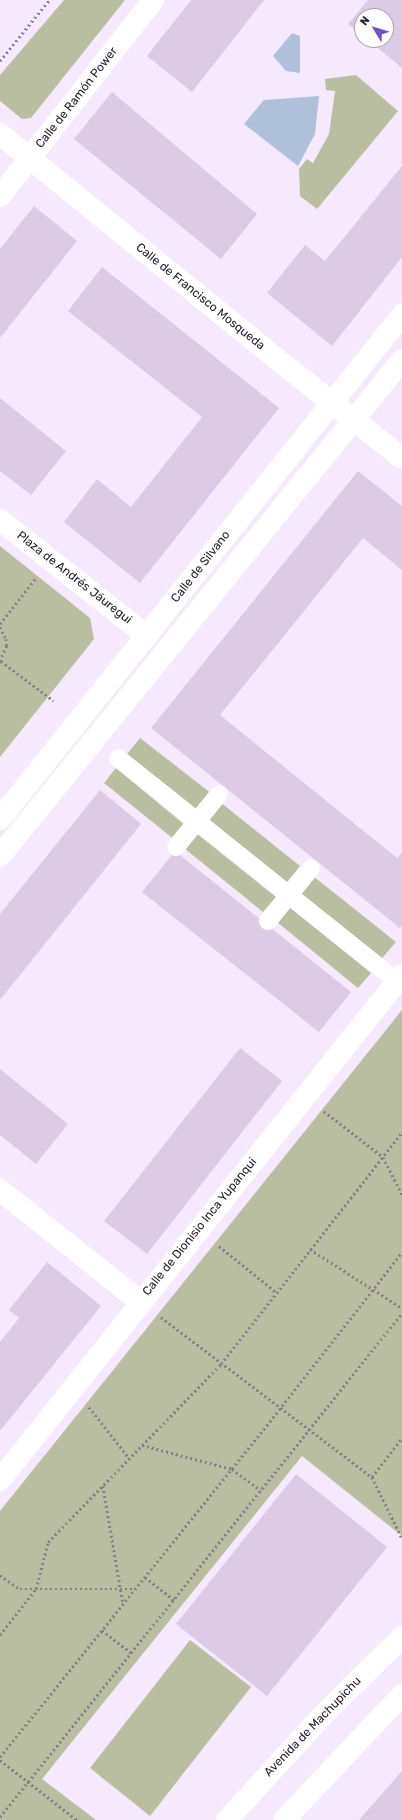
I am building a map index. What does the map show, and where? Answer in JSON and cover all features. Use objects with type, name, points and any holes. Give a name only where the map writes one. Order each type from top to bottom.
[{"type":"street","name":"Calle de Ramón Power","points":[[0,196],[153,0]]},
{"type":"street","name":"Calle de Francisco Mosqueda","points":[[0,134],[402,458]]},
{"type":"street","name":"Calle de Silvano","points":[[2,814],[147,636],[402,315]]},
{"type":"street","points":[[0,856],[402,360]]},
{"type":"street","name":"Plaza de Andrés Jáuregui","points":[[0,520],[147,636]]},
{"type":"street","points":[[118,758],[289,895],[394,974]]},
{"type":"street","points":[[176,847],[219,794]]},
{"type":"street","points":[[2,814],[23,828]]},
{"type":"street","points":[[268,922],[311,868]]},
{"type":"street","name":"Calle de Dionisio Inca Yupanqui","points":[[0,1480],[394,974]]},
{"type":"street","points":[[0,1190],[140,1302]]},
{"type":"street","name":"Avenida de Machupichu","points":[[227,1820],[320,1717],[402,1637]]},
{"type":"street","points":[[284,1820],[402,1695]]},
{"type":"path","points":[[0,61],[49,0]]},
{"type":"path","name":"Plaza de Andrés Jáuregui","points":[[39,574],[0,625],[6,639],[7,646],[1,661],[54,701]]},
{"type":"path","points":[[322,1109],[382,1156],[402,1194]]},
{"type":"path","points":[[0,1636],[36,1589],[48,1542],[221,1364],[402,1132]]},
{"type":"path","points":[[215,1243],[276,1292]]},
{"type":"path","points":[[310,1249],[402,1308]]},
{"type":"path","points":[[77,1820],[0,1759],[279,1410],[402,1252]]},
{"type":"path","points":[[0,1817],[402,1313]]},
{"type":"path","points":[[157,1315],[279,1410],[372,1477],[402,1538]]},
{"type":"path","points":[[86,1403],[129,1459]]},
{"type":"path","points":[[372,1477],[402,1438]]},
{"type":"path","points":[[142,1445],[232,1469],[261,1490]]},
{"type":"path","points":[[103,1486],[123,1604]]},
{"type":"path","points":[[0,1575],[20,1589],[135,1589]]},
{"type":"path","points":[[145,1577],[174,1600]]},
{"type":"path","points":[[102,1630],[131,1653]]},
{"type":"green space","points":[[64,0],[125,0],[31,118],[22,119],[0,101],[0,75]]},
{"type":"green space","points":[[356,75],[398,111],[317,209],[300,196],[299,169],[307,159],[313,163],[329,134],[335,91],[326,90],[325,79]]},
{"type":"green space","points":[[0,546],[90,618],[94,639],[0,757]]},
{"type":"green space","points":[[140,738],[212,794],[199,811],[127,754]]},
{"type":"green space","points":[[116,768],[186,826],[175,840],[104,783]]},
{"type":"green space","points":[[220,802],[300,866],[287,882],[207,819]]},
{"type":"green space","points":[[196,833],[276,897],[263,912],[184,848]]},
{"type":"green space","points":[[313,876],[396,942],[382,958],[300,893]]},
{"type":"green space","points":[[289,907],[371,973],[358,988],[277,922]]},
{"type":"green space","points":[[402,1010],[402,1536],[302,1456],[42,1779],[96,1820],[0,1820],[0,1511]]},
{"type":"green space","points":[[190,1640],[251,1687],[150,1816],[90,1768]]},
{"type":"water","points":[[292,33],[300,36],[300,73],[286,71],[273,56]]},
{"type":"water","points":[[319,96],[315,134],[298,166],[244,124],[264,100]]},
{"type":"building","points":[[191,0],[264,0],[192,92],[147,56]]},
{"type":"building","points":[[368,0],[402,0],[402,68],[378,48],[394,48],[394,8],[361,8]]},
{"type":"building","points":[[354,17],[354,29],[348,24]]},
{"type":"building","points":[[112,92],[257,214],[221,259],[74,139]]},
{"type":"building","points":[[402,166],[402,257],[332,346],[267,293],[305,245],[325,261]]},
{"type":"building","points":[[34,206],[77,241],[0,338],[0,249]]},
{"type":"building","points":[[102,267],[279,408],[140,583],[64,522],[97,479],[131,507],[202,417],[68,311]]},
{"type":"building","points":[[0,398],[66,451],[31,495],[0,471]]},
{"type":"building","points":[[358,471],[402,506],[402,570],[363,538],[220,715],[397,858],[402,853],[402,925],[400,928],[151,728]]},
{"type":"building","points":[[100,790],[141,824],[0,1000],[0,914]]},
{"type":"building","points":[[175,851],[351,992],[319,1032],[142,892]]},
{"type":"building","points":[[240,1048],[282,1081],[147,1254],[104,1221]]},
{"type":"building","points":[[0,1069],[68,1124],[36,1164],[0,1135]]},
{"type":"building","points":[[47,1262],[101,1306],[0,1431],[0,1342],[19,1318],[9,1310]]},
{"type":"building","points":[[296,1474],[387,1547],[267,1696],[176,1624]]},
{"type":"building","points":[[402,1771],[402,1820],[359,1820]]}]
